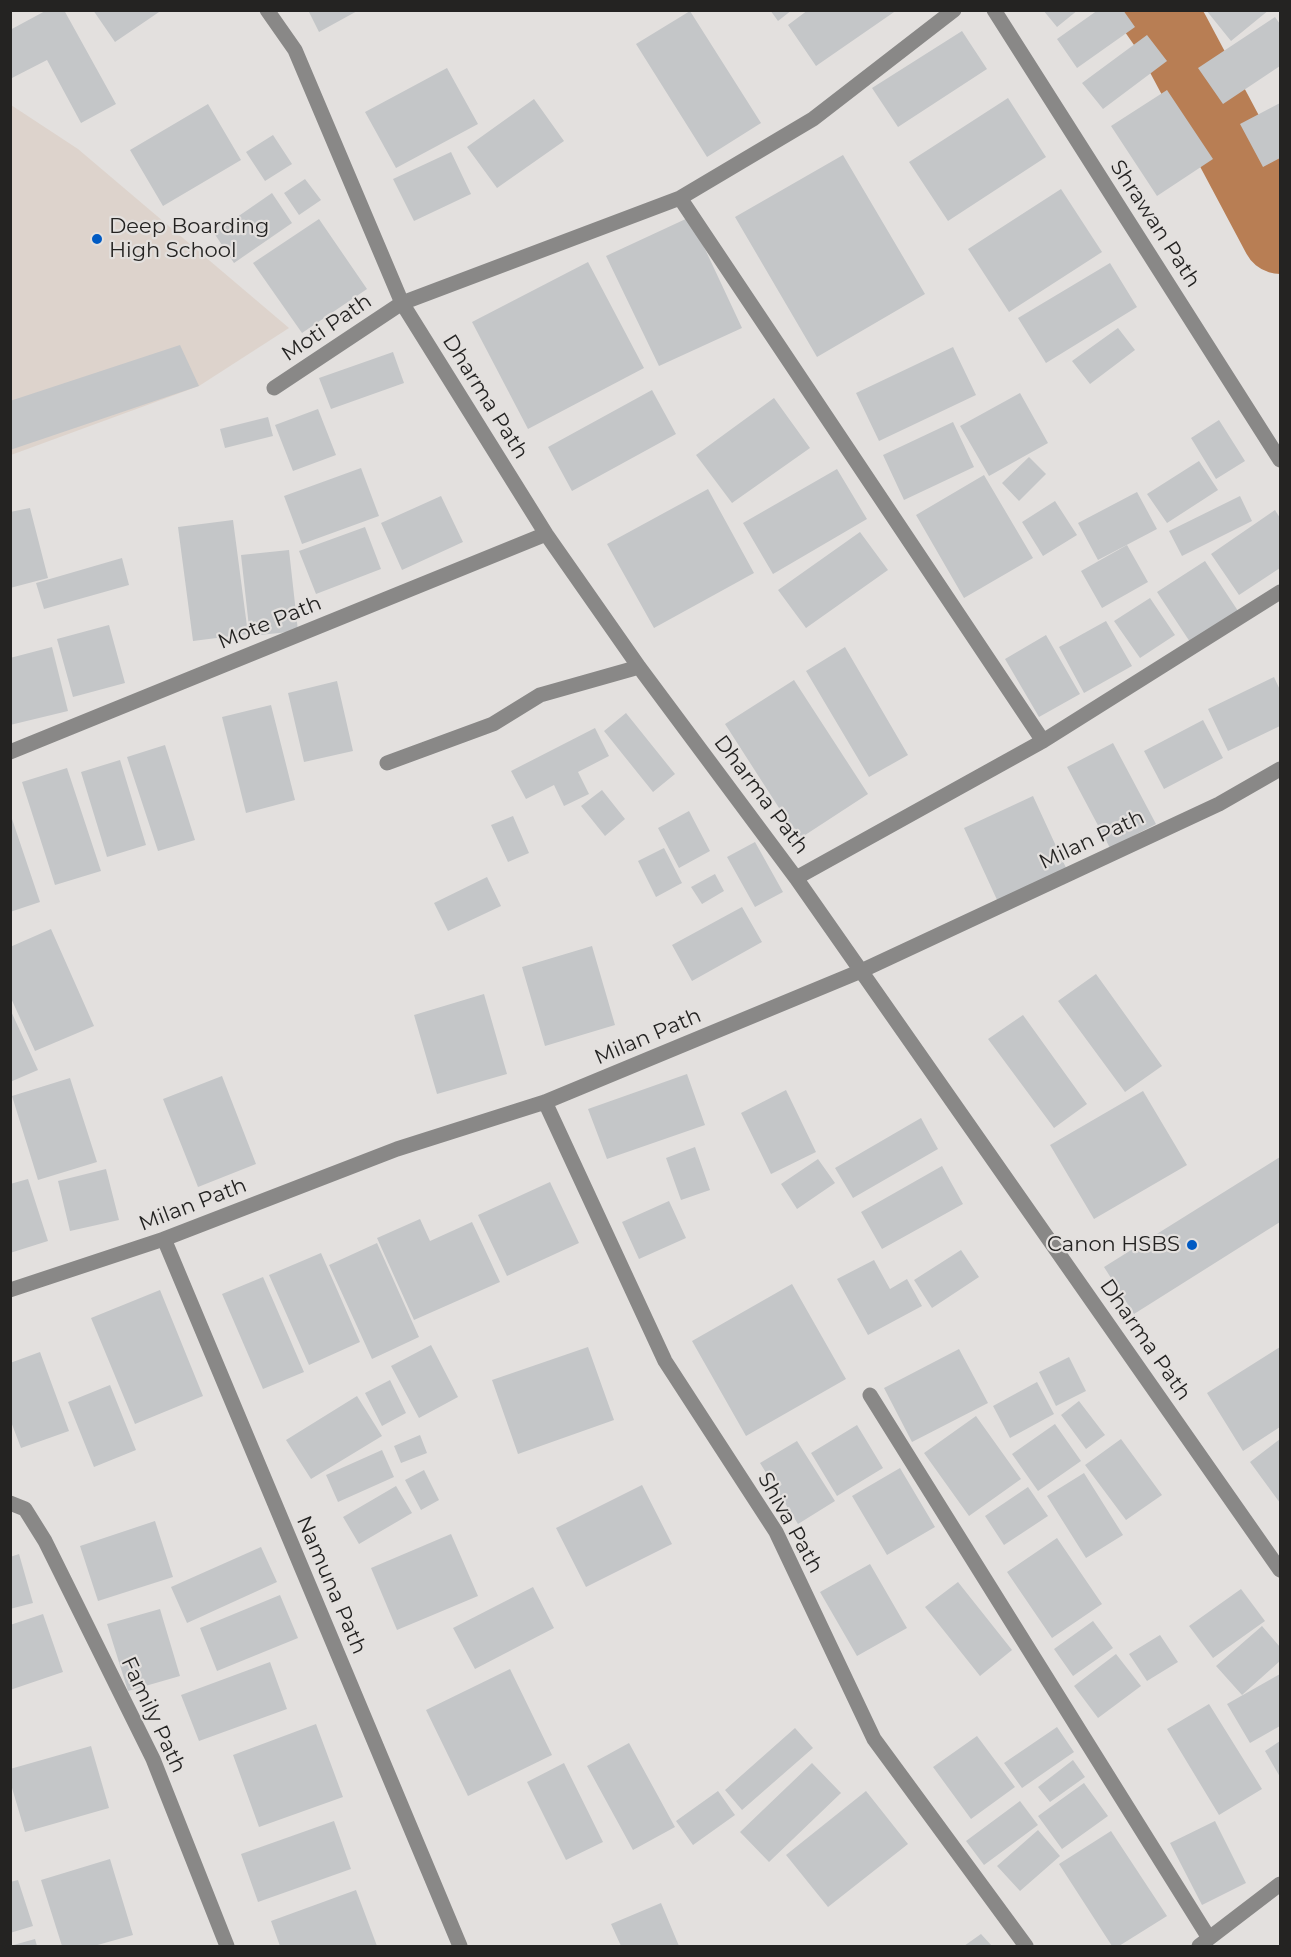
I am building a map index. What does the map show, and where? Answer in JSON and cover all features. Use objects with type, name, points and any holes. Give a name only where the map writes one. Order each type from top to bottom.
[{"type":"street","name":"Dharma Path","points":[[267,10],[295,50],[402,303],[546,534],[639,667],[796,878],[1281,1570]]},
{"type":"street","name":"Moti Path","points":[[274,388],[402,303],[680,198],[813,119],[954,10]]},
{"type":"street","name":"Shrawan Path","points":[[994,10],[1281,460]]},
{"type":"street","points":[[680,198],[1043,741]]},
{"type":"street","name":"Mote Path","points":[[10,752],[546,534]]},
{"type":"street","points":[[796,878],[1043,741],[1281,591]]},
{"type":"street","points":[[387,763],[493,724],[540,696],[639,667]]},
{"type":"street","name":"Milan Path","points":[[10,1290],[164,1239],[397,1149],[545,1102],[861,971],[1220,804],[1281,769]]},
{"type":"street","name":"Shiva Path","points":[[545,1102],[665,1361],[776,1532],[874,1738],[1026,1947]]},
{"type":"street","name":"Namuna Path","points":[[164,1239],[460,1947]]},
{"type":"street","points":[[870,1395],[1023,1642],[1204,1942],[1281,1884]]},
{"type":"street","name":"Family Path","points":[[10,1503],[25,1509],[45,1541],[153,1759],[227,1947]]},
{"type":"shaded area","name":"Deep Boarding High School","points":[[11,105],[78,149],[289,328],[199,386],[11,455]]},
{"type":"building","points":[[47,10],[64,10],[116,104],[81,123],[47,60],[10,79],[10,30]]},
{"type":"building","points":[[93,10],[162,10],[115,42]]},
{"type":"building","points":[[308,10],[359,10],[319,32]]},
{"type":"building","points":[[770,10],[792,10],[778,21]]},
{"type":"building","points":[[808,10],[897,10],[816,66],[788,25]]},
{"type":"building","points":[[1043,10],[1078,10],[1057,27]]},
{"type":"building","points":[[1098,10],[1123,10],[1135,27],[1077,68],[1057,39]]},
{"type":"building","points":[[1206,10],[1269,10],[1231,41]]},
{"type":"building","points":[[690,11],[761,123],[707,157],[636,44]]},
{"type":"building","points":[[1275,17],[1280,24],[1280,66],[1223,104],[1198,68]]},
{"type":"building","points":[[962,31],[987,69],[898,127],[872,88]]},
{"type":"building","points":[[1147,35],[1167,61],[1103,109],[1082,83]]},
{"type":"building","points":[[447,68],[478,124],[396,168],[365,112]]},
{"type":"building","points":[[1167,90],[1213,159],[1157,196],[1111,126]]},
{"type":"building","points":[[1008,98],[1046,157],[948,221],[909,162]]},
{"type":"building","points":[[534,99],[564,141],[497,188],[467,147]]},
{"type":"building","points":[[1280,103],[1280,158],[1263,167],[1240,124]]},
{"type":"building","points":[[208,104],[241,160],[163,206],[130,150]]},
{"type":"building","points":[[273,135],[292,164],[265,181],[246,152]]},
{"type":"building","points":[[451,152],[471,194],[414,221],[393,179]]},
{"type":"building","points":[[843,155],[925,294],[817,357],[735,217]]},
{"type":"building","points":[[305,179],[321,200],[299,215],[284,193]]},
{"type":"building","points":[[1061,189],[1102,252],[1009,312],[968,249]]},
{"type":"building","points":[[272,193],[292,223],[234,263],[214,233]]},
{"type":"building","points":[[690,217],[742,328],[659,366],[606,256]]},
{"type":"building","points":[[319,219],[367,289],[302,333],[253,263]]},
{"type":"building","points":[[588,262],[644,368],[528,429],[472,322]]},
{"type":"building","points":[[1110,263],[1137,307],[1046,363],[1018,318]]},
{"type":"building","points":[[1118,328],[1135,350],[1090,384],[1072,361]]},
{"type":"building","points":[[180,345],[199,386],[10,450],[10,401]]},
{"type":"building","points":[[953,347],[976,395],[879,441],[856,393]]},
{"type":"building","points":[[393,352],[404,383],[331,409],[319,378]]},
{"type":"building","points":[[652,390],[676,434],[572,491],[548,447]]},
{"type":"building","points":[[1020,393],[1048,443],[989,476],[960,426]]},
{"type":"building","points":[[774,398],[810,448],[732,503],[696,455]]},
{"type":"building","points":[[318,409],[336,455],[293,471],[275,425]]},
{"type":"building","points":[[268,417],[273,436],[225,448],[220,429]]},
{"type":"building","points":[[1219,420],[1245,461],[1216,479],[1191,438]]},
{"type":"building","points":[[953,422],[974,467],[904,500],[883,455]]},
{"type":"building","points":[[1029,457],[1046,474],[1019,501],[1002,483]]},
{"type":"building","points":[[1199,461],[1218,490],[1167,523],[1147,494]]},
{"type":"building","points":[[361,468],[379,516],[302,544],[284,496]]},
{"type":"building","points":[[837,469],[867,519],[773,574],[743,523]]},
{"type":"building","points":[[984,475],[1033,558],[964,598],[916,515]]},
{"type":"building","points":[[708,489],[754,573],[654,628],[607,544]]},
{"type":"building","points":[[1137,492],[1157,529],[1098,560],[1078,523]]},
{"type":"building","points":[[441,496],[463,542],[402,570],[381,523]]},
{"type":"building","points":[[1240,496],[1252,521],[1182,556],[1169,531]]},
{"type":"building","points":[[1055,501],[1077,535],[1043,556],[1022,522]]},
{"type":"building","points":[[30,508],[48,578],[10,588],[10,512]]},
{"type":"building","points":[[1275,510],[1280,518],[1280,568],[1239,595],[1211,554]]},
{"type":"building","points":[[233,520],[248,634],[193,641],[178,527]]},
{"type":"building","points":[[365,527],[381,569],[316,594],[299,551]]},
{"type":"building","points":[[860,532],[888,570],[806,628],[778,590]]},
{"type":"building","points":[[1127,545],[1148,582],[1102,608],[1081,571]]},
{"type":"building","points":[[289,550],[298,631],[250,636],[241,555]]},
{"type":"building","points":[[122,558],[129,585],[44,609],[36,583]]},
{"type":"building","points":[[1205,561],[1240,614],[1192,645],[1157,592]]},
{"type":"building","points":[[1150,598],[1175,635],[1140,658],[1114,621]]},
{"type":"building","points":[[1106,621],[1132,666],[1084,693],[1059,647]]},
{"type":"building","points":[[109,625],[125,683],[73,697],[57,639]]},
{"type":"building","points":[[1046,635],[1080,694],[1039,717],[1005,659]]},
{"type":"building","points":[[52,647],[68,711],[10,725],[10,658]]},
{"type":"building","points":[[845,647],[908,755],[869,777],[806,671]]},
{"type":"building","points":[[1274,677],[1280,690],[1280,726],[1228,751],[1208,709]]},
{"type":"building","points":[[794,680],[868,794],[799,839],[725,724]]},
{"type":"building","points":[[337,681],[353,751],[304,762],[288,693]]},
{"type":"building","points":[[271,705],[295,800],[246,813],[222,717]]},
{"type":"building","points":[[626,713],[675,774],[653,792],[604,731]]},
{"type":"building","points":[[1203,720],[1223,758],[1164,789],[1144,751]]},
{"type":"building","points":[[595,728],[609,756],[578,772],[589,794],[564,806],[554,785],[526,799],[511,771]]},
{"type":"building","points":[[1113,743],[1156,824],[1110,848],[1067,767]]},
{"type":"building","points":[[165,745],[195,840],[158,851],[127,757]]},
{"type":"building","points":[[120,760],[146,845],[107,857],[81,772]]},
{"type":"building","points":[[67,768],[101,871],[55,885],[22,782]]},
{"type":"building","points":[[602,790],[625,819],[605,836],[581,806]]},
{"type":"building","points":[[1033,796],[1067,870],[998,902],[964,828]]},
{"type":"building","points":[[689,811],[710,851],[679,868],[658,828]]},
{"type":"building","points":[[10,813],[40,902],[10,912]]},
{"type":"building","points":[[513,816],[529,853],[508,862],[491,825]]},
{"type":"building","points":[[755,842],[783,892],[755,907],[727,857]]},
{"type":"building","points":[[664,848],[682,883],[656,897],[638,861]]},
{"type":"building","points":[[715,874],[724,891],[702,904],[691,887]]},
{"type":"building","points":[[487,877],[501,906],[448,931],[434,903]]},
{"type":"building","points":[[742,907],[762,942],[692,981],[672,945]]},
{"type":"building","points":[[51,929],[94,1026],[35,1051],[10,996],[10,947]]},
{"type":"building","points":[[592,946],[615,1025],[545,1046],[522,967]]},
{"type":"building","points":[[1096,974],[1162,1066],[1125,1092],[1058,1001]]},
{"type":"building","points":[[484,994],[507,1074],[437,1094],[414,1015]]},
{"type":"building","points":[[10,1009],[38,1070],[10,1082]]},
{"type":"building","points":[[1023,1015],[1087,1104],[1054,1128],[988,1039]]},
{"type":"building","points":[[687,1074],[705,1125],[607,1159],[588,1109]]},
{"type":"building","points":[[222,1076],[256,1164],[198,1187],[163,1099]]},
{"type":"building","points":[[70,1078],[97,1162],[38,1180],[12,1096]]},
{"type":"building","points":[[786,1090],[816,1152],[771,1174],[741,1113]]},
{"type":"building","points":[[1143,1091],[1187,1165],[1094,1219],[1050,1145]]},
{"type":"building","points":[[921,1118],[938,1149],[853,1198],[835,1168]]},
{"type":"building","points":[[695,1147],[710,1190],[681,1200],[666,1158]]},
{"type":"building","name":"Canon HSBS","points":[[1280,1157],[1280,1222],[1134,1314],[1104,1267]]},
{"type":"building","points":[[818,1159],[835,1183],[797,1209],[781,1184]]},
{"type":"building","points":[[942,1166],[963,1204],[882,1249],[861,1212]]},
{"type":"building","points":[[106,1169],[119,1220],[70,1231],[58,1181]]},
{"type":"building","points":[[28,1179],[48,1241],[10,1253],[10,1184]]},
{"type":"building","points":[[550,1182],[579,1243],[507,1276],[478,1215]]},
{"type":"building","points":[[669,1201],[686,1238],[639,1259],[622,1222]]},
{"type":"building","points":[[420,1219],[430,1241],[472,1222],[500,1282],[414,1320],[377,1238]]},
{"type":"building","points":[[377,1243],[419,1337],[372,1359],[329,1265]]},
{"type":"building","points":[[961,1250],[979,1277],[932,1308],[914,1280]]},
{"type":"building","points":[[321,1253],[360,1342],[309,1365],[269,1275]]},
{"type":"building","points":[[874,1260],[890,1289],[907,1279],[922,1306],[868,1335],[837,1279]]},
{"type":"building","points":[[263,1277],[304,1372],[263,1389],[222,1294]]},
{"type":"building","points":[[792,1284],[846,1379],[746,1436],[692,1341]]},
{"type":"building","points":[[160,1290],[203,1396],[135,1424],[91,1318]]},
{"type":"building","points":[[431,1345],[458,1397],[419,1418],[391,1366]]},
{"type":"building","points":[[588,1347],[614,1420],[518,1454],[492,1380]]},
{"type":"building","points":[[1280,1347],[1280,1427],[1243,1451],[1207,1393]]},
{"type":"building","points":[[959,1349],[988,1403],[912,1442],[884,1388]]},
{"type":"building","points":[[40,1352],[69,1431],[21,1448],[10,1419],[10,1363]]},
{"type":"building","points":[[1069,1357],[1086,1391],[1056,1406],[1039,1372]]},
{"type":"building","points":[[390,1380],[406,1413],[382,1426],[365,1393]]},
{"type":"building","points":[[1037,1382],[1054,1414],[1010,1438],[993,1406]]},
{"type":"building","points":[[110,1385],[136,1450],[94,1467],[68,1402]]},
{"type":"building","points":[[357,1396],[382,1436],[311,1479],[286,1440]]},
{"type":"building","points":[[1079,1401],[1105,1435],[1086,1449],[1061,1415]]},
{"type":"building","points":[[976,1416],[1021,1479],[969,1516],[924,1453]]},
{"type":"building","points":[[1055,1424],[1081,1461],[1038,1491],[1012,1454]]},
{"type":"building","points":[[857,1425],[883,1468],[837,1496],[811,1453]]},
{"type":"building","points":[[420,1435],[427,1453],[401,1463],[394,1446]]},
{"type":"building","points":[[1121,1439],[1162,1495],[1126,1520],[1085,1465]]},
{"type":"building","points":[[1280,1439],[1280,1503],[1250,1462]]},
{"type":"building","points":[[797,1441],[835,1501],[798,1524],[760,1463]]},
{"type":"building","points":[[382,1450],[394,1477],[338,1502],[326,1475]]},
{"type":"building","points":[[900,1468],[935,1527],[887,1555],[852,1496]]},
{"type":"building","points":[[424,1470],[439,1500],[421,1510],[405,1480]]},
{"type":"building","points":[[1084,1473],[1123,1535],[1086,1558],[1047,1496]]},
{"type":"building","points":[[642,1485],[672,1544],[586,1587],[556,1528]]},
{"type":"building","points":[[396,1486],[412,1513],[359,1544],[343,1517]]},
{"type":"building","points":[[1028,1487],[1048,1516],[1004,1545],[985,1516]]},
{"type":"building","points":[[155,1521],[173,1577],[98,1601],[80,1546]]},
{"type":"building","points":[[451,1534],[478,1596],[397,1630],[371,1568]]},
{"type":"building","points":[[1057,1538],[1102,1604],[1052,1638],[1007,1572]]},
{"type":"building","points":[[261,1547],[277,1582],[187,1623],[171,1587]]},
{"type":"building","points":[[19,1554],[33,1603],[10,1609],[10,1557]]},
{"type":"building","points":[[870,1564],[907,1628],[857,1656],[820,1592]]},
{"type":"building","points":[[958,1582],[1012,1650],[980,1676],[925,1607]]},
{"type":"building","points":[[533,1587],[554,1628],[475,1669],[453,1628]]},
{"type":"building","points":[[1241,1589],[1265,1621],[1213,1658],[1189,1626]]},
{"type":"building","points":[[280,1595],[298,1638],[217,1671],[200,1628]]},
{"type":"building","points":[[160,1609],[180,1676],[128,1691],[107,1624]]},
{"type":"building","points":[[43,1614],[63,1672],[10,1690],[10,1625]]},
{"type":"building","points":[[1093,1621],[1113,1648],[1073,1676],[1054,1649]]},
{"type":"building","points":[[1262,1626],[1280,1647],[1280,1661],[1242,1695],[1216,1666]]},
{"type":"building","points":[[1160,1635],[1178,1662],[1147,1681],[1129,1654]]},
{"type":"building","points":[[1116,1654],[1141,1686],[1098,1718],[1074,1686]]},
{"type":"building","points":[[270,1662],[287,1709],[199,1741],[181,1695]]},
{"type":"building","points":[[510,1669],[552,1755],[468,1796],[426,1710]]},
{"type":"building","points":[[1280,1674],[1280,1726],[1250,1743],[1227,1704]]},
{"type":"building","points":[[1209,1704],[1262,1789],[1219,1815],[1167,1729]]},
{"type":"building","points":[[316,1724],[343,1797],[259,1827],[233,1755]]},
{"type":"building","points":[[1057,1727],[1074,1752],[1022,1788],[1004,1763]]},
{"type":"building","points":[[795,1728],[813,1748],[742,1810],[725,1790]]},
{"type":"building","points":[[977,1736],[1015,1787],[971,1819],[933,1767]]},
{"type":"building","points":[[1280,1741],[1280,1777],[1265,1751]]},
{"type":"building","points":[[629,1743],[675,1827],[633,1850],[587,1766]]},
{"type":"building","points":[[91,1746],[109,1808],[25,1832],[10,1781],[10,1769]]},
{"type":"building","points":[[1073,1760],[1085,1777],[1050,1802],[1038,1787]]},
{"type":"building","points":[[564,1763],[603,1842],[566,1860],[527,1782]]},
{"type":"building","points":[[812,1763],[841,1793],[769,1862],[740,1832]]},
{"type":"building","points":[[1084,1783],[1108,1816],[1062,1849],[1038,1816]]},
{"type":"building","points":[[718,1791],[735,1815],[693,1845],[676,1821]]},
{"type":"building","points":[[866,1791],[908,1844],[828,1907],[786,1855]]},
{"type":"building","points":[[1020,1801],[1038,1825],[984,1865],[966,1841]]},
{"type":"building","points":[[334,1821],[351,1869],[258,1902],[241,1854]]},
{"type":"building","points":[[1215,1821],[1246,1883],[1202,1905],[1170,1843]]},
{"type":"building","points":[[1038,1830],[1060,1856],[1020,1891],[997,1866]]},
{"type":"building","points":[[1111,1831],[1167,1916],[1119,1946],[1112,1946],[1059,1864]]},
{"type":"building","points":[[110,1859],[133,1935],[94,1946],[62,1946],[41,1880]]},
{"type":"building","points":[[18,1880],[33,1926],[10,1933],[10,1882]]},
{"type":"building","points":[[356,1890],[377,1946],[280,1946],[271,1921]]},
{"type":"building","points":[[661,1903],[679,1946],[621,1946],[611,1924]]},
{"type":"building","points":[[981,1934],[992,1946],[964,1946]]},
{"type":"building","points":[[35,1939],[37,1946],[10,1946]]},
{"type":"waterway","points":[[1156,10],[1172,33],[1280,236]]},
{"type":"place","name":"Deep Boarding High School","points":[[97,239]]},
{"type":"place","name":"Canon HSBS","points":[[1192,1245]]}]
